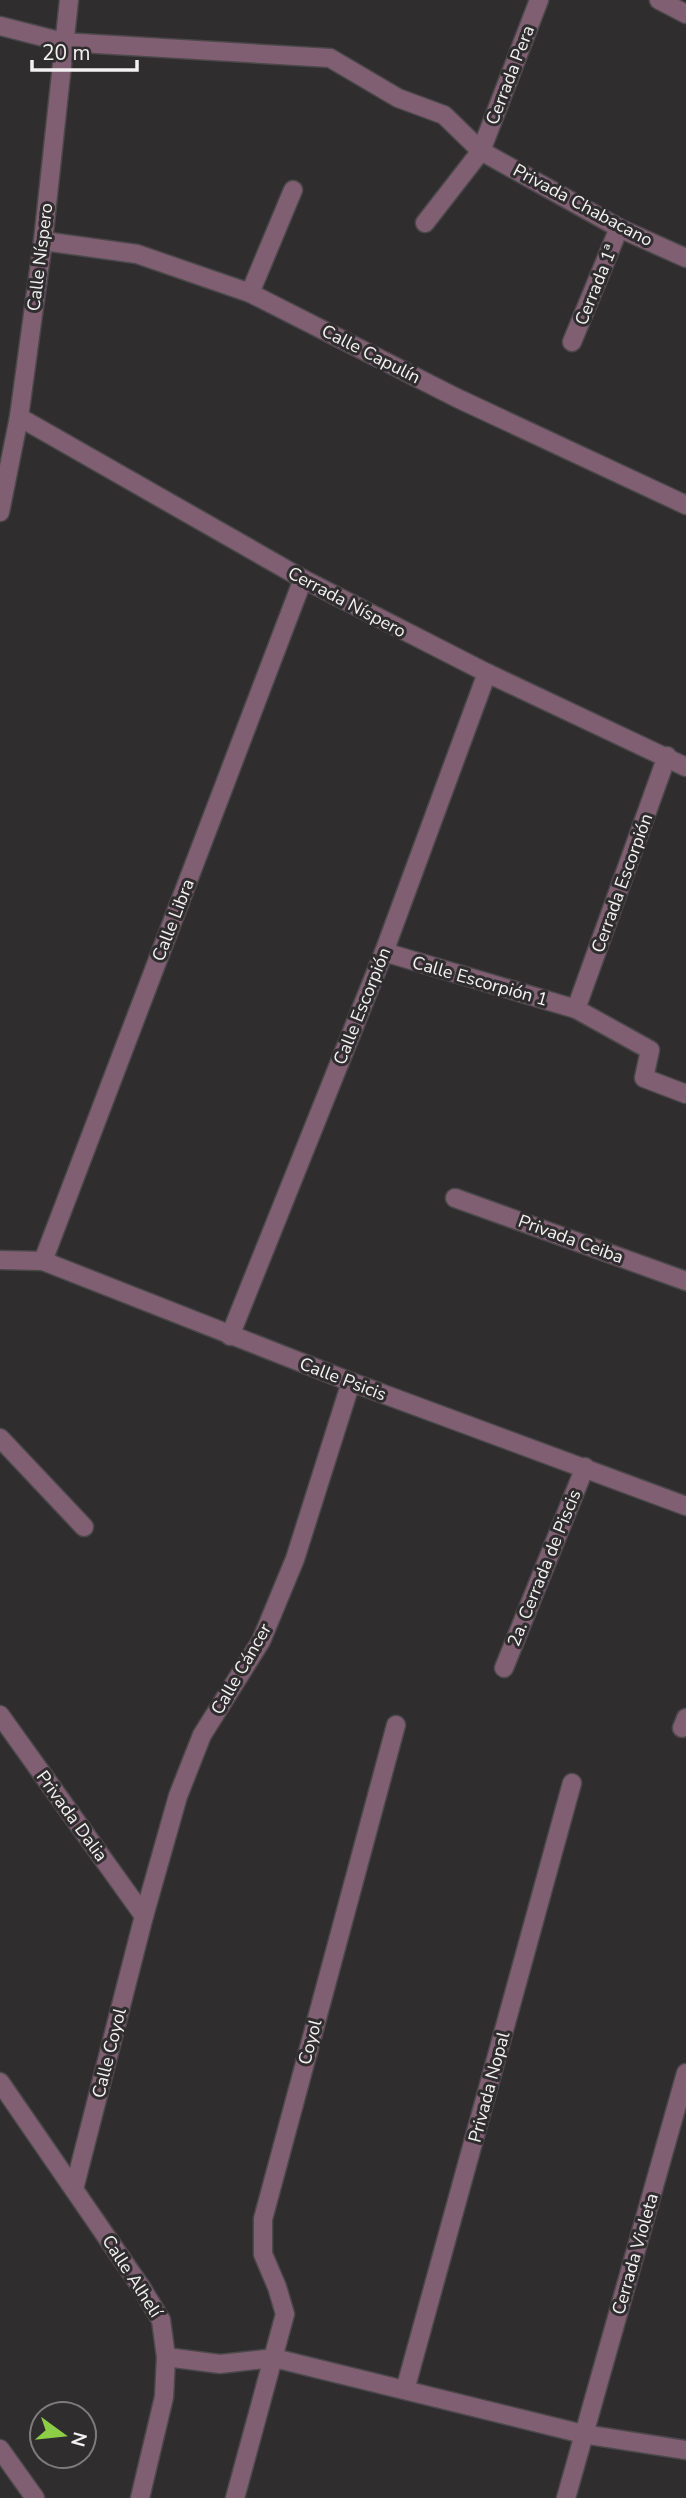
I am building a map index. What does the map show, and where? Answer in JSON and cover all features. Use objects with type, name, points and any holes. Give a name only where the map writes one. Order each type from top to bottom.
[{"type":"street","name":"Calle Níspero","points":[[0,512],[19,416],[43,241],[69,0]]},
{"type":"street","name":"Cerrada Pera","points":[[425,223],[481,151],[539,0]]},
{"type":"street","points":[[659,0],[686,14]]},
{"type":"street","name":"Privada Chabacano","points":[[0,26],[63,42],[330,58],[398,98],[444,115],[481,151],[619,228],[686,258]]},
{"type":"street","points":[[250,293],[293,190]]},
{"type":"street","name":"Cerrada 1ª","points":[[572,342],[619,228]]},
{"type":"street","name":"Calle Capulín","points":[[43,241],[137,254],[250,293],[457,398],[686,505]]},
{"type":"street","name":"Cerrada Níspero","points":[[19,416],[303,579],[487,673],[686,766]]},
{"type":"street","name":"Calle Libra","points":[[43,1261],[303,579]]},
{"type":"street","name":"Calle Escorpión","points":[[230,1336],[384,953],[487,673]]},
{"type":"street","name":"Cerrada Escorpión","points":[[576,1009],[667,756]]},
{"type":"street","name":"Calle Escorpión 1","points":[[384,953],[576,1009],[650,1050],[644,1078],[686,1094]]},
{"type":"street","name":"Privada Ceiba","points":[[455,1198],[686,1281]]},
{"type":"street","name":"Calle Psicis","points":[[0,1260],[43,1261],[230,1336],[686,1506]]},
{"type":"street","name":"Calle Cáncer","points":[[144,1916],[178,1796],[202,1735],[261,1641],[295,1559],[351,1382]]},
{"type":"street","points":[[0,1438],[84,1527]]},
{"type":"street","name":"2a. Cerrada de Piscis","points":[[504,1668],[585,1468]]},
{"type":"street","name":"Privada Dalia","points":[[0,1715],[144,1916]]},
{"type":"street","name":"Coyol","points":[[274,2358],[285,2314],[263,2254],[263,2219],[396,1725]]},
{"type":"street","name":"Privada Nopal","points":[[405,2390],[572,1783]]},
{"type":"street","name":"Calle Coyol","points":[[74,2189],[144,1916]]},
{"type":"street","name":"Cerrada Violeta","points":[[566,2498],[686,2073]]},
{"type":"street","name":"Calle Alhelí","points":[[0,2082],[161,2320],[166,2357],[164,2397],[140,2498]]},
{"type":"street","points":[[166,2357],[220,2364],[274,2358],[583,2434],[686,2450]]},
{"type":"street","points":[[237,2497],[274,2358]]},
{"type":"street","points":[[0,2449],[35,2498]]}]
